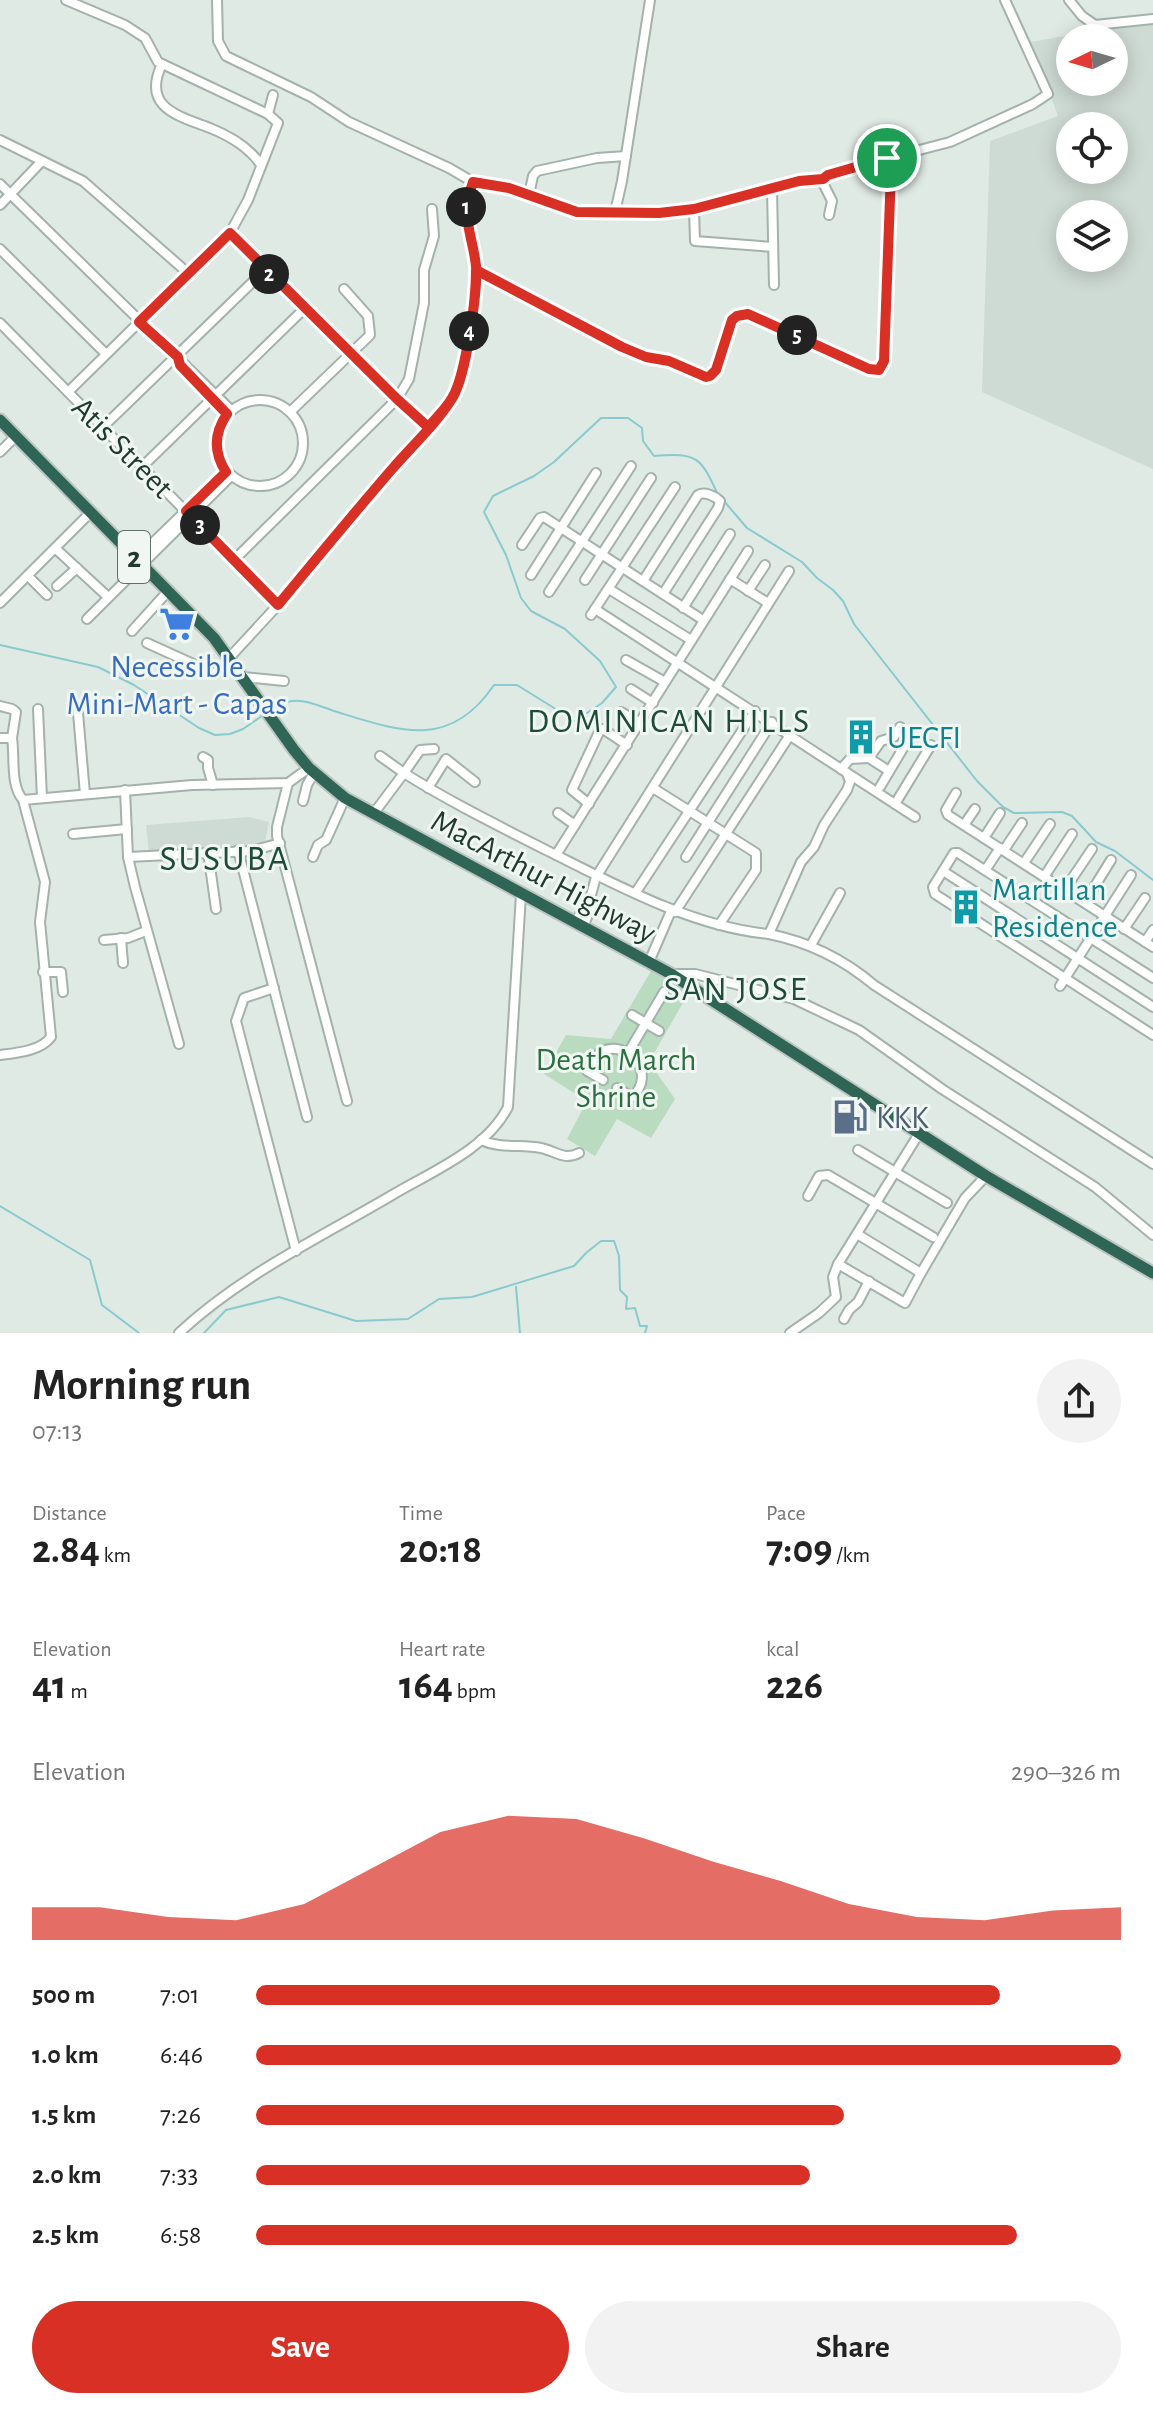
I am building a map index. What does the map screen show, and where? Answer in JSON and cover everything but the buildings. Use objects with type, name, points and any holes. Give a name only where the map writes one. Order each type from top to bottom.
[{"type":"highway","name":"MacArthur Highway","points":[[0,420],[169,590],[236,667],[312,770],[345,798],[671,974],[986,1176],[1153,1273]]},
{"type":"street","points":[[66,0],[145,38],[155,59],[162,64],[268,114],[278,123],[248,200],[230,233],[68,392]]},
{"type":"street","points":[[217,0],[218,41],[226,56],[311,97],[349,122],[473,182],[496,184],[577,212],[659,213],[694,209],[806,180],[821,179],[950,142],[1047,96],[1005,0]]},
{"type":"street","points":[[615,212],[650,0]]},
{"type":"street","points":[[1069,0],[1082,16],[1095,25],[1153,19]]},
{"type":"street","points":[[96,13],[98,3]]},
{"type":"street","points":[[162,64],[156,84],[161,104],[167,110],[186,121],[227,136],[254,154],[265,156]]},
{"type":"street","points":[[268,114],[273,95]]},
{"type":"street","points":[[0,140],[83,181],[189,274]]},
{"type":"street","points":[[254,154],[261,165]]},
{"type":"street","points":[[529,195],[537,171],[597,158],[626,156]]},
{"type":"street","points":[[476,270],[622,347],[646,357],[669,361],[706,377],[716,370],[732,320],[748,314],[869,369],[879,370],[884,361],[889,255],[891,171],[887,158]]},
{"type":"street","points":[[0,205],[42,161]]},
{"type":"street","points":[[821,179],[832,201],[829,215]]},
{"type":"street","points":[[236,667],[278,605],[453,398],[461,379],[476,270],[465,212],[473,182]]},
{"type":"street","points":[[0,184],[178,357],[180,365],[229,412]]},
{"type":"street","points":[[772,189],[774,285]]},
{"type":"street","points":[[235,559],[397,399],[409,379],[424,303],[424,270],[434,236],[432,209]]},
{"type":"street","points":[[694,209],[694,239],[698,242],[773,247]]},
{"type":"street","points":[[230,233],[428,427]]},
{"type":"street","points":[[0,249],[106,354]]},
{"type":"street","points":[[103,427],[265,270]]},
{"type":"street","points":[[290,412],[370,335],[368,316],[344,289]]},
{"type":"street","points":[[143,466],[306,307]]},
{"type":"street","name":"Atis Street","points":[[0,323],[278,605]]},
{"type":"street","points":[[254,400],[279,404],[290,412],[303,436],[303,450],[290,475],[279,483],[252,487],[228,474],[217,451],[216,438],[229,412],[254,400]]},
{"type":"street","points":[[0,452],[16,436]]},
{"type":"street","points":[[549,592],[631,466]]},
{"type":"street","points":[[531,575],[596,473]]},
{"type":"street","points":[[87,619],[139,562],[228,474]]},
{"type":"street","points":[[290,475],[306,488]]},
{"type":"street","points":[[585,580],[651,478]]},
{"type":"street","points":[[675,487],[593,612],[717,686],[915,817]]},
{"type":"street","points":[[643,581],[698,495],[704,493],[717,499],[718,508],[663,594]]},
{"type":"street","points":[[0,603],[90,513]]},
{"type":"street","points":[[522,545],[540,518],[703,620]]},
{"type":"street","points":[[683,608],[730,534]]},
{"type":"street","points":[[56,549],[107,596]]},
{"type":"street","points":[[556,855],[748,551]]},
{"type":"street","points":[[748,591],[765,565]]},
{"type":"street","points":[[57,586],[77,568]]},
{"type":"street","points":[[580,923],[592,904],[596,877],[789,571]]},
{"type":"street","points":[[28,576],[47,595]]},
{"type":"street","points":[[730,579],[768,603]]},
{"type":"street","points":[[609,589],[691,640]]},
{"type":"street","points":[[132,631],[169,590]]},
{"type":"street","points":[[147,643],[213,673],[236,667],[284,681]]},
{"type":"street","points":[[626,660],[665,682]]},
{"type":"street","points":[[631,689],[653,703]]},
{"type":"street","points":[[0,706],[16,712],[12,738],[16,784],[45,882],[40,910],[50,1040],[24,1051],[0,1055]]},
{"type":"street","points":[[38,709],[42,798]]},
{"type":"street","points":[[636,892],[755,711]]},
{"type":"street","points":[[621,712],[640,723]]},
{"type":"street","points":[[78,713],[85,794]]},
{"type":"street","points":[[686,857],[772,722]]},
{"type":"street","points":[[869,758],[881,741],[894,737],[900,727]]},
{"type":"street","points":[[589,804],[572,790],[600,730],[627,745]]},
{"type":"street","points":[[649,962],[673,911],[790,735]]},
{"type":"street","points":[[0,738],[12,738]]},
{"type":"street","points":[[880,787],[905,745]]},
{"type":"street","points":[[895,804],[931,745]]},
{"type":"street","points":[[374,813],[420,750],[434,749]]},
{"type":"street","points":[[380,756],[428,788],[596,877],[636,892],[673,911],[741,931],[769,934],[811,945],[847,964],[874,985],[1153,1164]]},
{"type":"street","points":[[203,757],[208,760],[213,785]]},
{"type":"street","points":[[844,771],[850,759],[869,758],[889,771]]},
{"type":"street","points":[[428,788],[446,759],[475,782]]},
{"type":"street","points":[[23,800],[125,790],[288,783],[312,770]]},
{"type":"street","points":[[303,801],[312,770]]},
{"type":"street","points":[[769,934],[801,862],[814,847],[847,790],[850,782],[844,771]]},
{"type":"street","points":[[288,783],[277,827],[347,1101]]},
{"type":"street","points":[[653,788],[755,851],[758,867],[719,925]]},
{"type":"street","points":[[125,790],[128,857],[179,1044]]},
{"type":"street","points":[[956,793],[946,813],[1149,945],[1153,930]]},
{"type":"street","points":[[313,857],[316,847],[326,840],[345,798]]},
{"type":"street","points":[[964,825],[975,809]]},
{"type":"street","points":[[558,813],[575,825]]},
{"type":"street","points":[[984,838],[1000,813]]},
{"type":"street","points":[[986,869],[1022,823]]},
{"type":"street","points":[[1024,863],[1050,824]]},
{"type":"street","points":[[73,834],[127,829]]},
{"type":"street","points":[[1044,877],[1072,834]]},
{"type":"street","points":[[128,857],[262,850],[280,843]]},
{"type":"street","points":[[1065,889],[1092,849]]},
{"type":"street","points":[[238,850],[307,1117]]},
{"type":"street","points":[[208,852],[216,909]]},
{"type":"street","points":[[1153,978],[986,869],[956,853],[933,887],[935,894],[1153,1035]]},
{"type":"street","points":[[1085,902],[1111,860]]},
{"type":"street","points":[[943,871],[1153,1007]]},
{"type":"street","points":[[1060,986],[1131,875]]},
{"type":"street","points":[[811,945],[840,893]]},
{"type":"street","points":[[180,1332],[243,1283],[481,1140],[499,1125],[508,1107],[521,894]]},
{"type":"street","points":[[1124,929],[1145,898]]},
{"type":"street","points":[[104,940],[137,936],[146,931]]},
{"type":"street","points":[[121,938],[123,963]]},
{"type":"street","points":[[43,972],[61,972],[63,992]]},
{"type":"street","points":[[671,974],[695,974],[794,999],[859,1030],[942,1089],[1084,1180],[1153,1235]]},
{"type":"street","points":[[274,988],[244,998],[236,1021],[296,1251]]},
{"type":"street","points":[[628,1053],[664,992]]},
{"type":"street","points":[[632,1015],[659,1031]]},
{"type":"street","points":[[603,1080],[587,1071],[596,1056],[608,1048],[628,1053],[641,1065],[641,1086],[632,1097],[617,1088]]},
{"type":"street","points":[[790,1333],[836,1297],[833,1277],[838,1264],[920,1132]]},
{"type":"street","points":[[481,1140],[490,1144],[537,1147],[564,1157],[579,1153]]},
{"type":"street","points":[[858,1150],[947,1203]]},
{"type":"street","points":[[808,1196],[816,1179],[824,1174],[841,1181],[933,1237]]},
{"type":"street","points":[[838,1264],[905,1303],[965,1198],[986,1176]]},
{"type":"street","points":[[857,1234],[921,1273]]},
{"type":"street","points":[[844,1319],[869,1281]]},
{"type":"shaded area","points":[[1153,21],[1153,469],[982,392],[990,141],[1056,117],[1056,184],[1128,184],[1128,112],[1056,112],[1030,42],[1056,38],[1056,96],[1128,96],[1128,25]]},
{"type":"shaded area","points":[[249,817],[269,822],[264,847],[149,854],[146,825]]},
{"type":"green space","name":"Death March Shrine","points":[[651,971],[688,994],[649,1062],[675,1099],[651,1138],[617,1119],[595,1156],[567,1139],[587,1101],[544,1074],[566,1035],[611,1039]]},
{"type":"waterway","points":[[270,711],[286,702],[303,701],[380,725],[422,730],[441,728],[459,720],[477,706],[494,685],[517,685],[575,721],[602,703],[616,687],[600,661],[565,629],[531,611],[521,598],[506,555],[484,512],[493,496],[534,476],[554,462],[601,418],[628,418],[642,428],[643,441],[654,456],[681,455],[697,460],[719,497]]},
{"type":"waterway","points":[[724,501],[747,528],[802,562],[833,590],[843,601],[854,624],[977,781],[1003,807],[1014,813],[1062,812],[1072,816],[1096,842],[1115,851],[1153,880]]},
{"type":"waterway","points":[[0,645],[98,667],[134,685],[199,728],[215,735],[243,729],[265,714]]},
{"type":"waterway","points":[[0,1206],[90,1260],[102,1305],[139,1333]]},
{"type":"waterway","points":[[204,1333],[226,1310],[279,1297],[356,1321],[408,1319],[439,1299],[472,1297],[574,1266],[601,1241],[614,1241],[619,1256],[620,1290],[627,1297],[626,1309],[635,1308],[640,1326],[647,1326],[645,1333]]},
{"type":"waterway","points":[[516,1287],[520,1333]]},
{"type":"place","name":"Necessible Mini-Mart - Capas","points":[[177,624]]},
{"type":"place","name":"UECFI","points":[[861,737]]},
{"type":"place","name":"Martillan Residence","points":[[966,907]]},
{"type":"place","name":"KKK","points":[[850,1117]]},
{"type":"district","name":"DOMINICAN HILLS","points":[[669,720]]},
{"type":"district","name":"SUSUBA","points":[[225,857]]},
{"type":"district","name":"SAN JOSE","points":[[736,988]]},
{"type":"route","points":[[887,158],[823,179],[799,181],[694,209],[659,213],[577,212],[509,188],[473,182],[465,212],[473,243],[476,284],[461,379],[453,398],[428,427],[230,233],[139,322],[178,357],[180,365],[227,414],[216,438],[217,451],[226,472],[186,511],[278,605],[453,398],[461,379],[469,330],[476,284],[476,270],[622,347],[646,357],[669,361],[706,377],[716,370],[732,320],[742,314],[753,314],[869,369],[879,370],[884,361],[889,255],[891,167],[887,158]]}]
